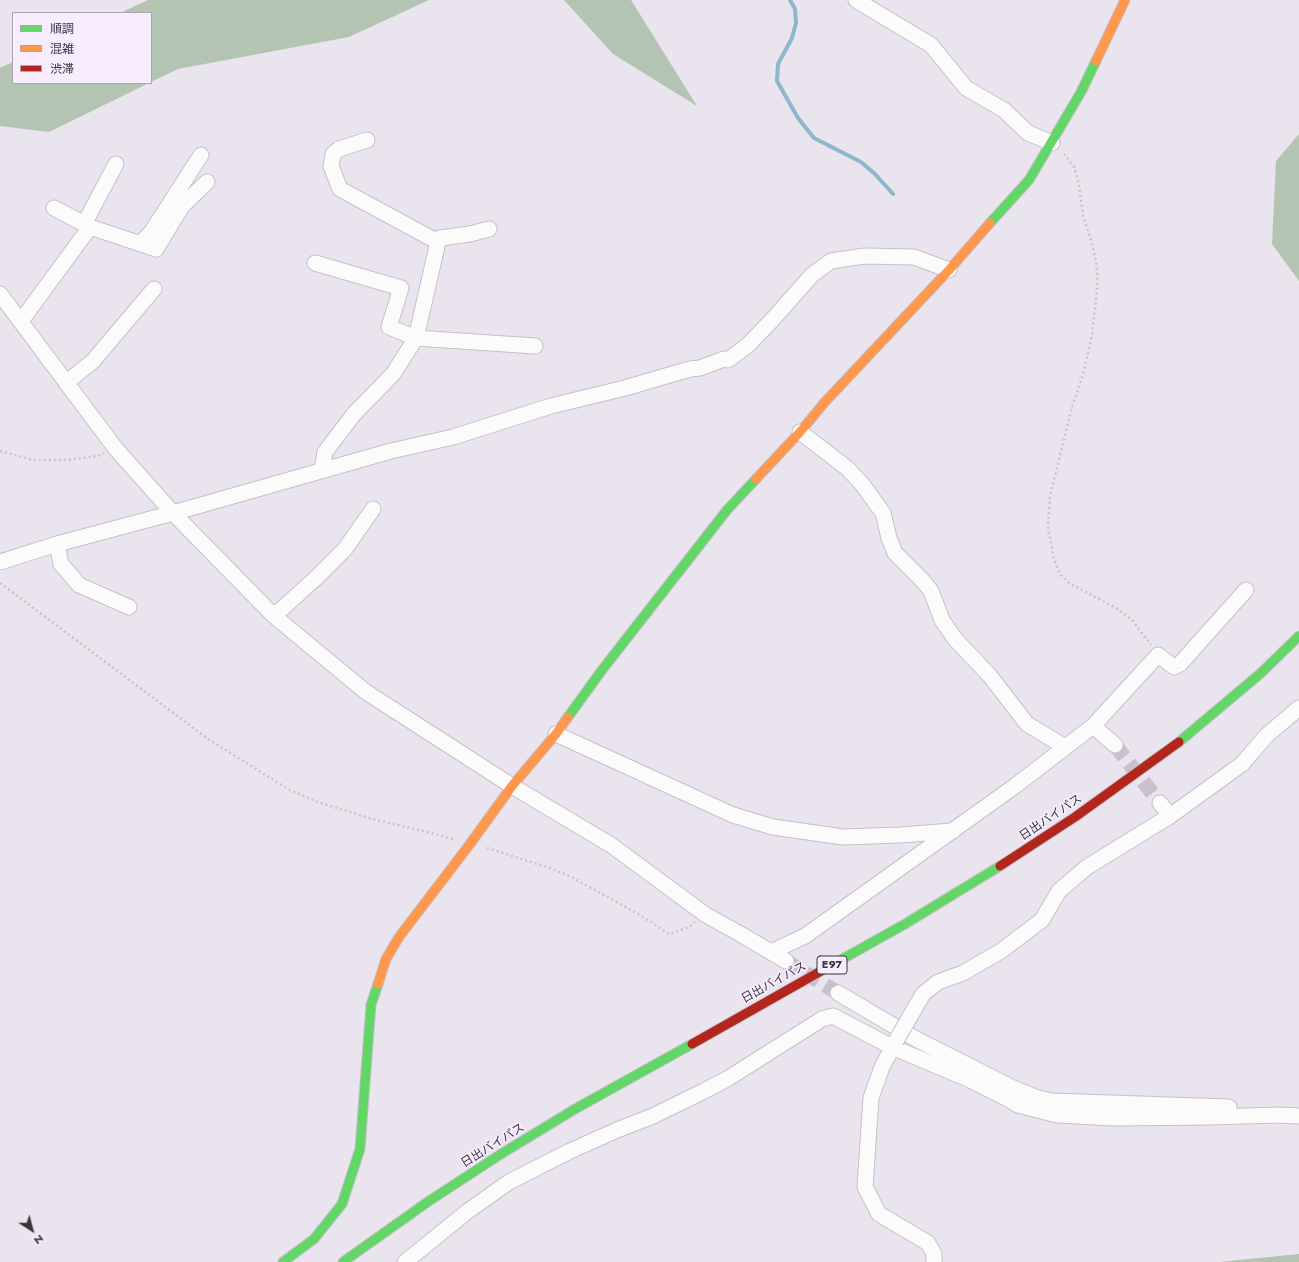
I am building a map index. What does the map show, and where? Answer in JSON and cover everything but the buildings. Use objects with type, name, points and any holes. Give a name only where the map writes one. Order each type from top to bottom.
[{"type":"main road","points":[[283,1262],[314,1239],[342,1204],[360,1149],[365,1074],[372,1006],[386,959],[399,937],[512,786],[556,734],[602,670],[727,510],[949,270],[1029,180],[1052,144],[1081,92],[1125,0]]},
{"type":"main road","name":"日出バイパス","points":[[343,1262],[429,1201],[500,1154],[575,1109],[905,924],[989,873],[1075,817],[1172,748],[1261,673],[1299,636]]},
{"type":"street","points":[[856,0],[931,45],[966,88],[1004,110],[1028,133],[1052,144]]},
{"type":"street","points":[[366,140],[339,149],[334,154],[331,166],[340,189],[438,242]]},
{"type":"street","points":[[140,244],[152,232],[201,155]]},
{"type":"street","points":[[21,321],[87,225],[116,164]]},
{"type":"street","points":[[54,208],[87,225],[156,249],[182,206],[207,182]]},
{"type":"street","points":[[322,470],[326,452],[354,414],[393,374],[416,338],[440,238],[470,234],[489,229]]},
{"type":"street","points":[[0,562],[57,544],[173,513],[322,470],[391,451],[453,437],[551,406],[625,388],[690,369],[700,368],[724,359],[728,360],[748,345],[773,320],[812,275],[831,261],[865,256],[914,256],[949,270]]},
{"type":"street","points":[[315,263],[401,288],[389,327],[416,338],[535,346]]},
{"type":"street","points":[[66,383],[93,361],[154,289]]},
{"type":"street","points":[[0,294],[116,449],[173,513],[274,616],[366,692],[512,786],[610,845],[706,915],[786,961]]},
{"type":"street","points":[[800,432],[847,468],[862,484],[883,513],[889,538],[895,553],[931,591],[942,620],[955,638],[990,676],[1027,724],[1065,747]]},
{"type":"street","points":[[274,616],[316,578],[345,548],[373,509]]},
{"type":"street","points":[[57,544],[61,564],[79,585],[130,607]]},
{"type":"street","points":[[771,952],[805,936],[909,861],[954,831],[1093,726],[1158,655],[1174,667],[1180,664],[1246,590]]},
{"type":"street","points":[[934,1262],[934,1254],[928,1243],[879,1214],[865,1187],[871,1098],[882,1067],[922,994],[938,982],[963,973],[1001,951],[1042,920],[1059,891],[1087,867],[1170,816],[1242,764],[1266,736],[1299,708]]},
{"type":"street","points":[[1093,726],[1116,745]]},
{"type":"street","points":[[556,734],[733,815],[773,827],[843,837],[954,831]]},
{"type":"street","points":[[1160,803],[1170,816]]},
{"type":"street","points":[[838,993],[916,1039],[1011,1087],[1035,1097],[1051,1100],[1299,1109]]},
{"type":"street","points":[[405,1262],[468,1211],[509,1182],[568,1152],[616,1130],[653,1116],[702,1092],[727,1079],[822,1019],[833,1016],[968,1079],[1006,1098],[1018,1106],[1057,1115],[1113,1118],[1212,1117],[1279,1114],[1299,1116]]},
{"type":"path","points":[[1052,144],[1064,153],[1074,167],[1079,184],[1083,216],[1091,240],[1096,266],[1097,291],[1092,335],[1083,376],[1072,407],[1050,496],[1048,527],[1054,559],[1060,574],[1070,583],[1116,608],[1132,620],[1158,655]]},
{"type":"path","points":[[0,451],[33,460],[67,460],[98,456],[116,449]]},
{"type":"path","points":[[0,583],[208,739],[288,789],[315,801],[372,819],[501,852],[571,877],[640,914],[669,934],[689,927],[706,915]]},
{"type":"green space","points":[[148,0],[429,0],[349,37],[178,69],[152,82],[152,12],[122,12]]},
{"type":"green space","points":[[564,0],[631,0],[697,106],[613,54]]},
{"type":"green space","points":[[12,62],[12,84],[147,84],[49,132],[0,126],[0,68]]},
{"type":"green space","points":[[1299,134],[1299,281],[1272,244],[1276,161]]},
{"type":"green space","points":[[1299,1254],[1299,1262],[1220,1262]]},
{"type":"waterway","points":[[790,0],[795,9],[796,23],[792,38],[778,64],[777,81],[798,118],[814,138],[861,162],[875,174],[893,194]]},
{"type":"tunnel","points":[[1115,745],[1160,803]]},
{"type":"tunnel","points":[[786,961],[838,993]]},
{"type":"traffic: fast","points":[[990,223],[1029,180],[1081,92],[1096,61]]},
{"type":"traffic: fast","points":[[568,717],[602,670],[727,510],[756,479]]},
{"type":"traffic: fast","points":[[1179,742],[1261,673],[1299,636]]},
{"type":"traffic: fast","points":[[821,971],[905,924],[1000,866]]},
{"type":"traffic: fast","points":[[283,1262],[314,1239],[342,1204],[360,1149],[371,1005],[378,984]]},
{"type":"traffic: fast","points":[[343,1262],[429,1201],[501,1154],[575,1109],[692,1044]]},
{"type":"traffic: slow","points":[[1096,61],[1125,0]]},
{"type":"traffic: slow","points":[[756,479],[800,432],[824,403],[949,270],[990,223]]},
{"type":"traffic: slow","points":[[378,984],[386,959],[399,937],[512,786],[556,734],[568,717]]},
{"type":"traffic: jam","points":[[1000,866],[1075,817],[1179,742]]},
{"type":"traffic: jam","points":[[692,1044],[821,971]]}]
